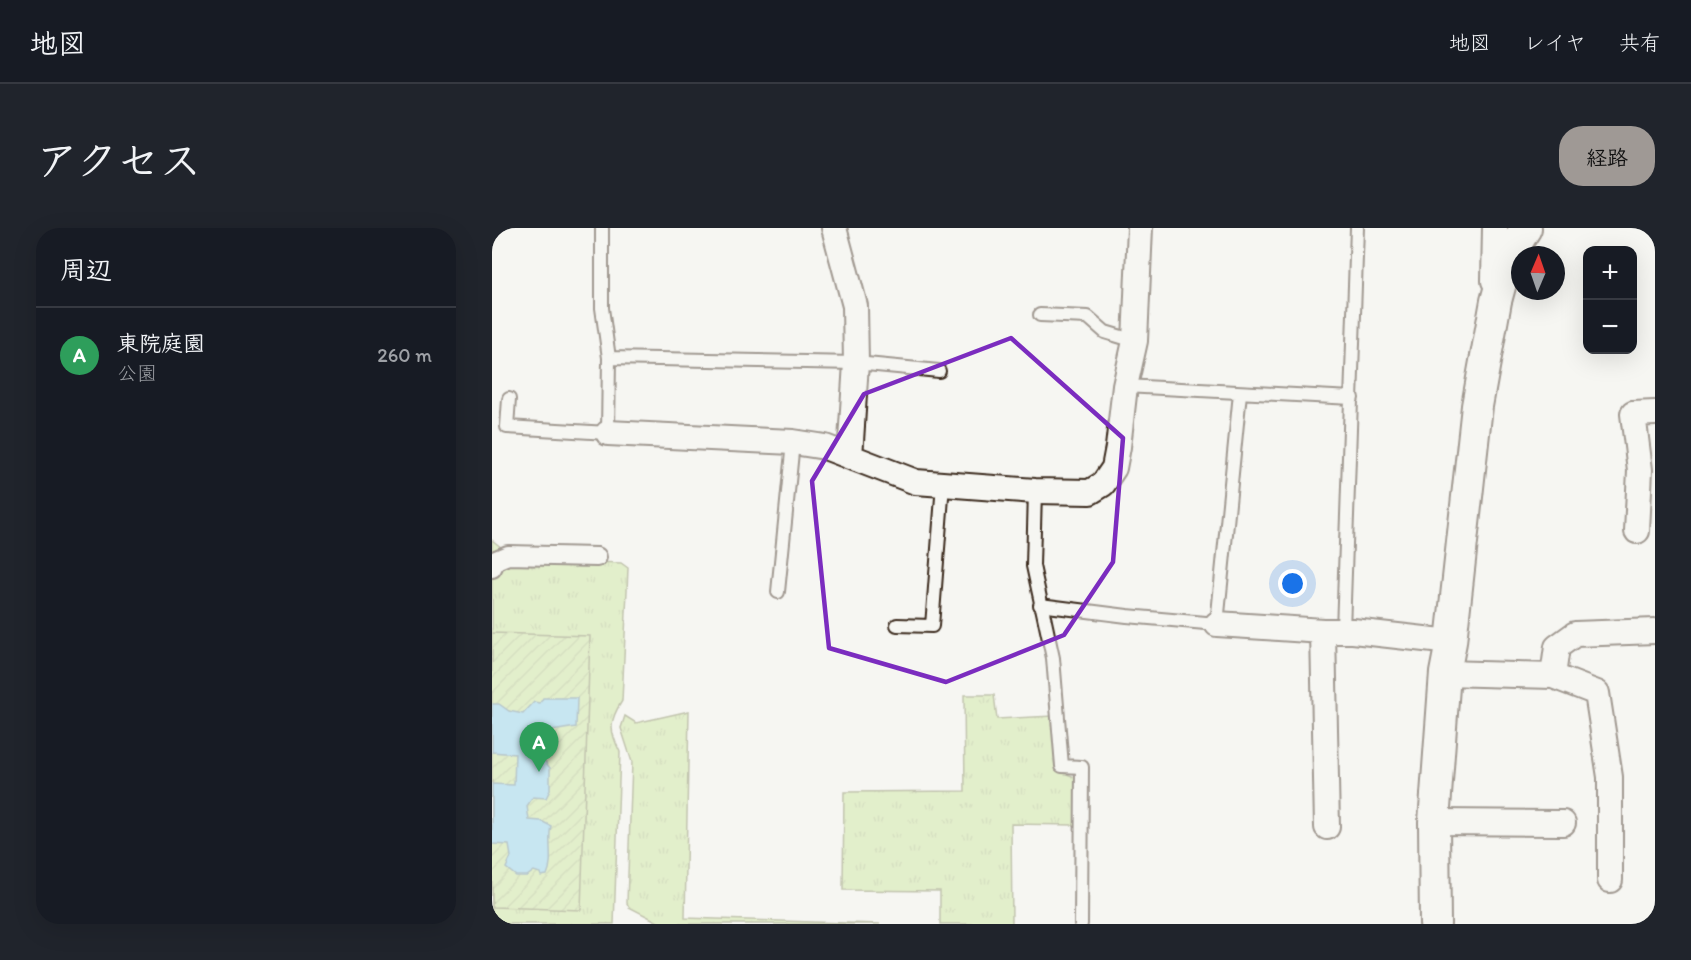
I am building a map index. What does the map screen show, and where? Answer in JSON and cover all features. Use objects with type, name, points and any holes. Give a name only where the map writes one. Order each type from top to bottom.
[{"type":"street","points":[[834,228],[855,306],[856,363],[850,457]]},
{"type":"street","points":[[608,433],[793,442],[825,447],[916,482],[1035,491],[1090,492],[1103,484],[1114,468],[1125,386],[1135,341],[1140,228]]},
{"type":"street","points":[[1496,228],[1494,293],[1496,301]]},
{"type":"street","points":[[1435,924],[1434,822],[1444,673],[1451,642],[1477,406],[1496,301],[1508,256],[1526,228]]},
{"type":"street","points":[[1637,531],[1640,470],[1633,414],[1655,413]]},
{"type":"street","points":[[492,568],[496,560],[508,555],[597,557]]},
{"type":"street","points":[[1217,624],[1333,631],[1451,642]]},
{"type":"street","points":[[1327,827],[1333,631]]},
{"type":"street","points":[[1552,676],[1557,646],[1575,634],[1655,631]]},
{"type":"street","points":[[1444,673],[1552,676],[1597,693],[1610,777],[1616,866]]},
{"type":"street","points":[[1434,822],[1563,823]]},
{"type":"lane","points":[[509,399],[507,427],[608,433],[609,358],[602,308],[602,228]]},
{"type":"lane","points":[[1333,631],[1352,398],[1357,228]]},
{"type":"lane","points":[[1040,315],[1088,317],[1105,332],[1135,341]]},
{"type":"lane","points":[[609,358],[856,363],[939,371]]},
{"type":"lane","points":[[1125,386],[1352,398]]},
{"type":"lane","points":[[1040,605],[1217,624],[1240,393]]},
{"type":"lane","points":[[778,592],[793,442]]},
{"type":"lane","points":[[897,624],[932,626],[943,484]]},
{"type":"lane","points":[[1035,491],[1033,566],[1053,658],[1062,766],[1082,766],[1081,924]]},
{"type":"highlighted area","points":[[1011,338],[1123,438],[1113,562],[1064,635],[946,682],[829,648],[812,481],[864,394]]},
{"type":"green space","points":[[492,540],[516,559],[621,563],[628,568],[622,701],[612,726],[620,752],[614,924],[492,924]]},
{"type":"green space","points":[[492,633],[590,636],[581,910],[492,907]]},
{"type":"green space","points":[[964,695],[994,695],[997,719],[1053,716],[1059,765],[1056,770],[1075,777],[1075,825],[1011,824],[1012,924],[940,924],[940,891],[843,890],[844,792],[965,791]]},
{"type":"green space","points":[[689,711],[685,918],[880,924],[662,924],[629,907],[627,903],[632,762],[621,728],[625,716],[636,723]]},
{"type":"water","points":[[543,698],[577,698],[576,727],[545,732],[534,742],[533,756],[536,760],[544,760],[550,768],[550,790],[546,798],[533,797],[527,806],[529,820],[541,821],[551,826],[550,863],[547,875],[541,876],[540,873],[534,871],[527,876],[516,876],[506,868],[511,857],[509,845],[492,844],[492,784],[514,785],[515,754],[492,752],[492,704],[499,704],[509,711],[523,714],[534,702],[540,703]]},
{"type":"place","name":"東院庭園","points":[[539,772]]}]
